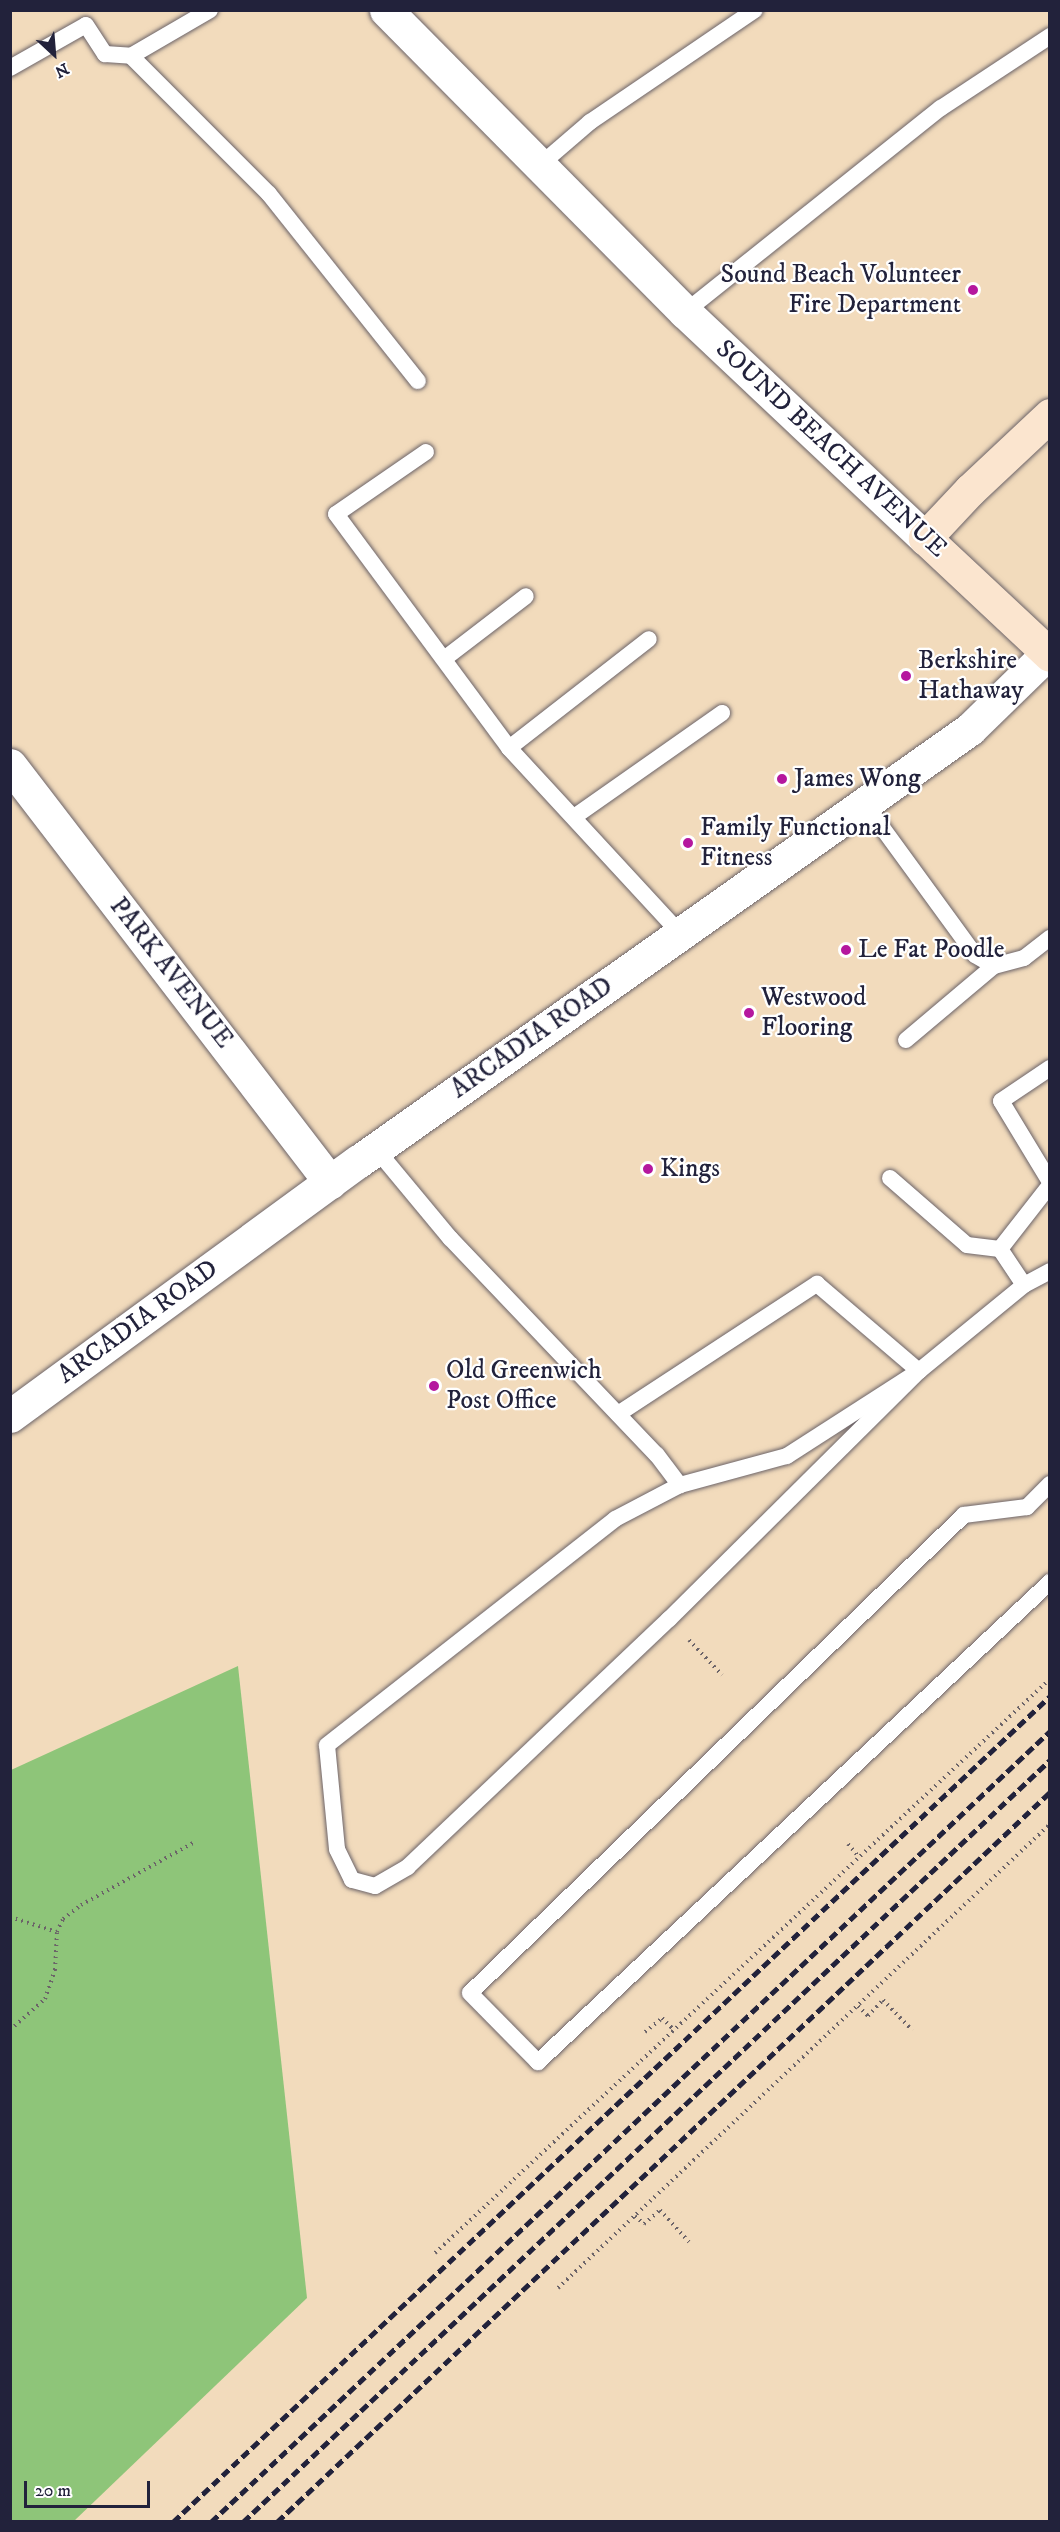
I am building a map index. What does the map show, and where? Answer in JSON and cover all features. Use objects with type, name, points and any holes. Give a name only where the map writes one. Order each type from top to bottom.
[{"type":"street","name":"SOUND BEACH AVENUE","points":[[387,10],[685,312],[1049,654]]},
{"type":"street","points":[[925,538],[970,489],[1050,415]]},
{"type":"street","name":"ARCADIA ROAD","points":[[10,1416],[376,1149],[970,729],[1049,654]]},
{"type":"street","name":"PARK AVENUE","points":[[10,765],[330,1182]]},
{"type":"lane","points":[[10,68],[87,25],[105,54],[131,56],[210,10]]},
{"type":"lane","points":[[540,165],[590,122],[755,10]]},
{"type":"lane","points":[[685,312],[941,108],[1050,36]]},
{"type":"lane","points":[[131,56],[269,194],[417,381]]},
{"type":"lane","points":[[426,452],[336,514],[509,748],[680,933]]},
{"type":"lane","points":[[444,659],[526,596]]},
{"type":"lane","points":[[509,748],[649,639]]},
{"type":"lane","points":[[574,817],[722,713]]},
{"type":"lane","points":[[865,804],[975,955],[994,966]]},
{"type":"lane","points":[[906,1040],[994,966],[1024,958],[1050,938]]},
{"type":"lane","points":[[1000,1249],[1050,1183],[1001,1101],[1050,1068]]},
{"type":"lane","points":[[376,1149],[450,1238],[618,1414],[680,1485]]},
{"type":"lane","points":[[890,1178],[967,1245],[1000,1249],[1024,1285]]},
{"type":"lane","points":[[919,1371],[787,1456],[680,1485],[615,1519],[327,1745],[337,1849],[352,1880],[375,1886],[408,1867],[669,1619],[919,1371],[1024,1285],[1050,1271]]},
{"type":"lane","points":[[618,1414],[817,1284],[919,1371]]},
{"type":"lane","points":[[1050,1484],[1027,1507],[964,1515],[470,1993],[538,2062],[1050,1582]]},
{"type":"path","points":[[669,1619],[722,1674]]},
{"type":"path","points":[[435,2253],[1050,1680]]},
{"type":"path","points":[[558,2288],[1050,1824]]},
{"type":"path","points":[[10,2030],[45,1999],[55,1970],[57,1932],[63,1919],[81,1905],[193,1843]]},
{"type":"path","points":[[848,1844],[860,1857]]},
{"type":"path","points":[[10,1917],[57,1932]]},
{"type":"path","points":[[858,2006],[868,2016],[884,2000],[912,2030]]},
{"type":"path","points":[[645,2032],[662,2018],[674,2030]]},
{"type":"path","points":[[635,2216],[644,2224],[660,2210],[689,2242]]},
{"type":"green space","points":[[238,1666],[307,2298],[74,2521],[11,2521],[11,1770]]},
{"type":"railway","points":[[173,2522],[1050,1696]]},
{"type":"railway","points":[[211,2522],[1050,1731]]},
{"type":"railway","points":[[243,2522],[1050,1760]]},
{"type":"railway","points":[[277,2522],[1050,1792]]},
{"type":"place","name":"Sound Beach Volunteer Fire Department","points":[[973,290]]},
{"type":"place","name":"Berkshire Hathaway","points":[[906,676]]},
{"type":"place","name":"James Wong","points":[[782,779]]},
{"type":"place","name":"Family Functional Fitness","points":[[688,843]]},
{"type":"place","name":"Le Fat Poodle","points":[[846,950]]},
{"type":"place","name":"Westwood Flooring","points":[[749,1013]]},
{"type":"place","name":"Kings","points":[[648,1169]]},
{"type":"place","name":"Old Greenwich Post Office","points":[[434,1386]]}]
